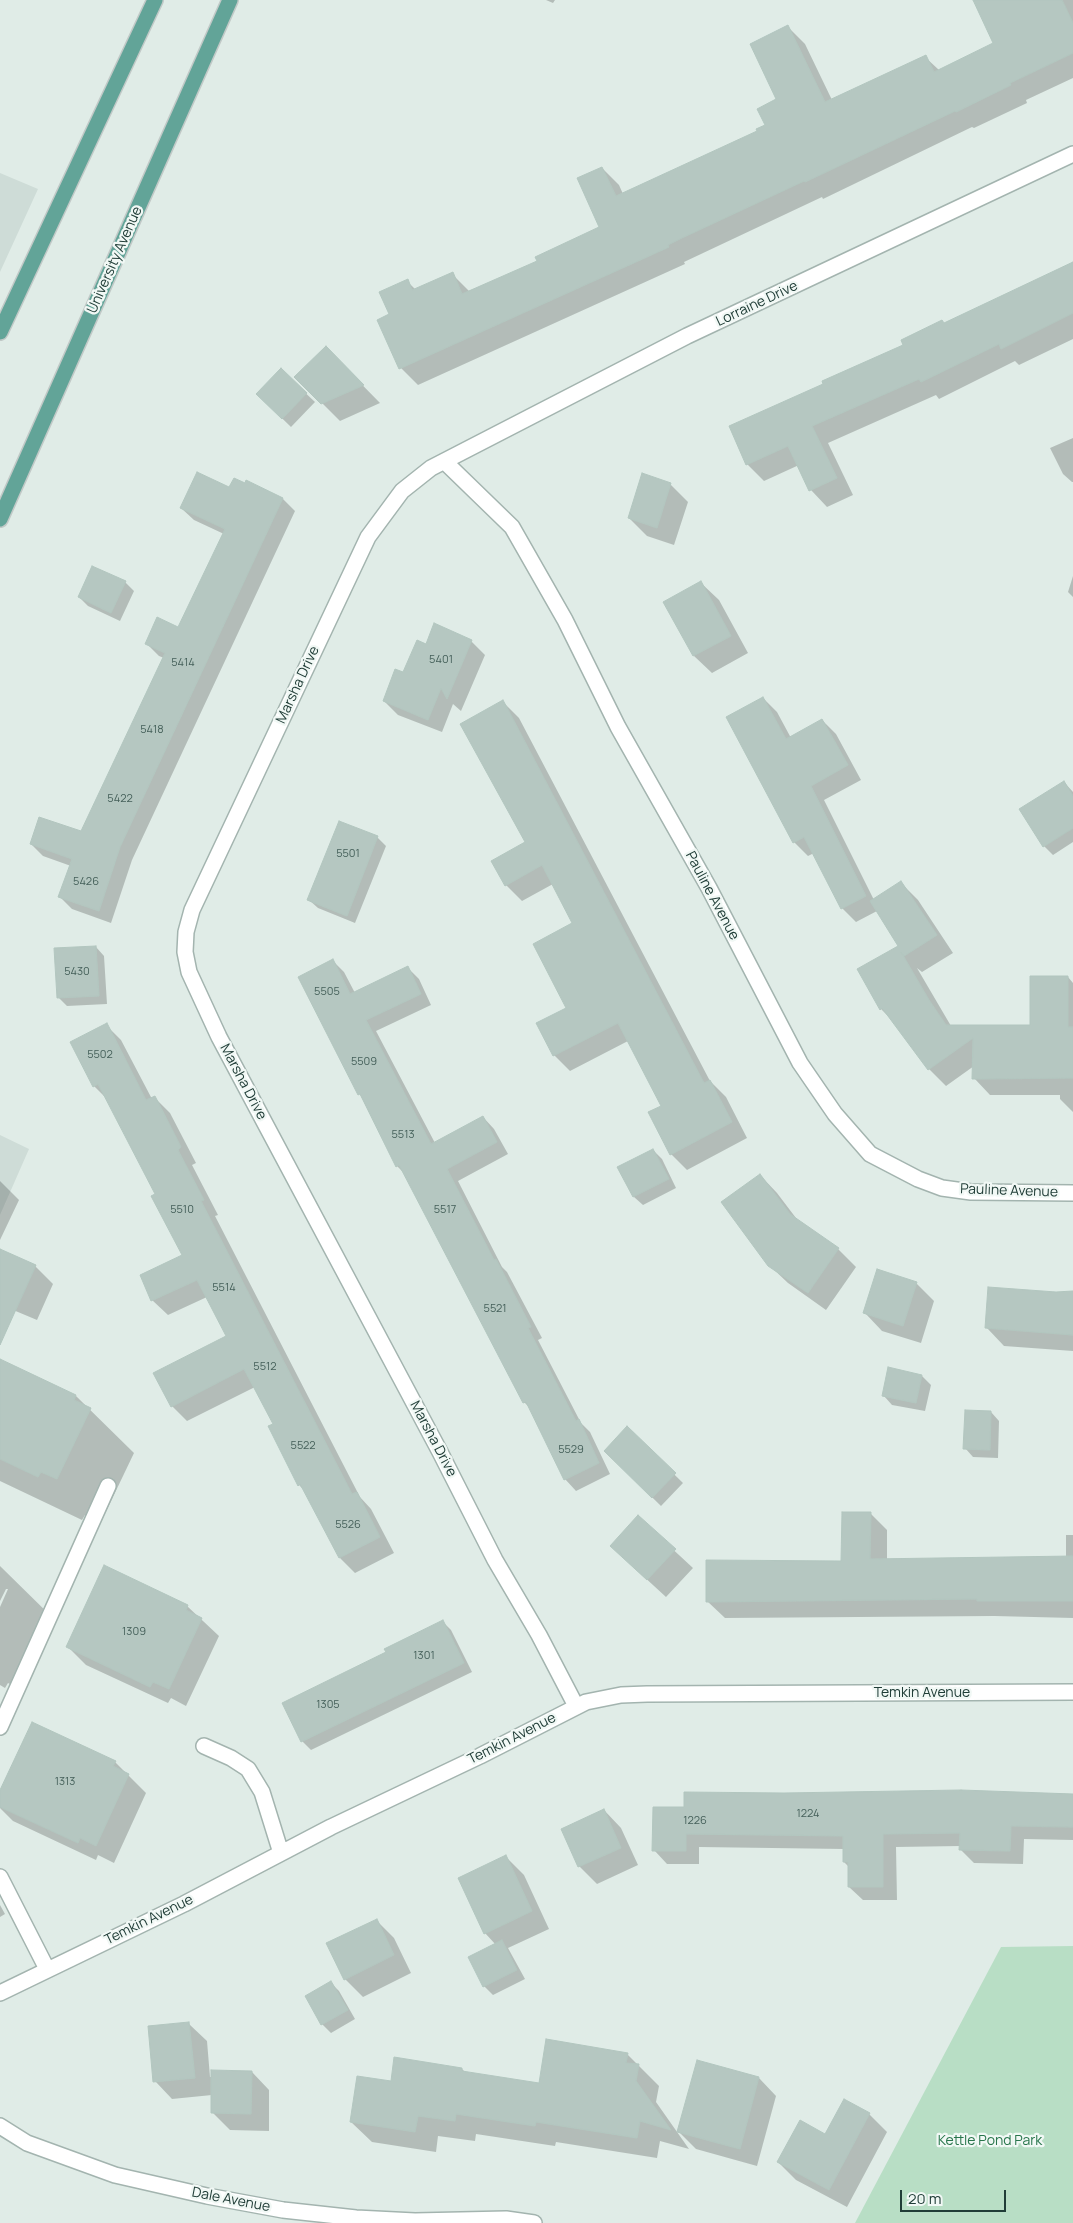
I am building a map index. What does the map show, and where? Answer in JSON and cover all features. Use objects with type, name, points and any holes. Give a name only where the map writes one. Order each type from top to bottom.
[{"type":"main road","points":[[0,332],[155,0]]},
{"type":"main road","name":"University Avenue","points":[[0,519],[230,0]]},
{"type":"street","name":"Lorraine Drive","points":[[445,462],[687,336],[1073,154]]},
{"type":"street","name":"Pauline Avenue","points":[[445,462],[512,527],[565,620],[618,727],[709,888],[800,1063],[835,1114],[870,1154],[918,1179],[942,1188],[971,1192],[1073,1193]]},
{"type":"street","name":"Marsha Drive","points":[[445,462],[431,468],[402,491],[368,537],[192,910],[186,932],[185,952],[189,972],[219,1037],[440,1452],[495,1560],[540,1635],[576,1706]]},
{"type":"street","points":[[0,1727],[108,1486]]},
{"type":"street","name":"Temkin Avenue","points":[[0,1992],[184,1904],[281,1853],[586,1702],[621,1695],[647,1694],[1073,1692]]},
{"type":"street","points":[[204,1746],[231,1758],[248,1769],[262,1792],[281,1853]]},
{"type":"street","points":[[0,1877],[47,1970]]},
{"type":"street","name":"Dale Avenue","points":[[0,2126],[26,2144],[115,2175],[207,2196],[283,2210],[356,2218],[415,2221],[506,2219],[534,2223]]},
{"type":"shaded area","points":[[0,173],[38,189],[0,272]]},
{"type":"shaded area","points":[[0,1135],[29,1149],[0,1215]]},
{"type":"green space","name":"Kettle Pond Park","points":[[1073,1946],[1073,2223],[855,2223],[1001,1947]]},
{"type":"building","points":[[973,0],[1062,0],[1073,23],[1073,53],[1010,83],[1011,85],[956,112],[684,237],[668,245],[669,247],[399,369],[377,320],[389,314],[379,292],[408,279],[412,290],[453,272],[462,294],[537,261],[535,257],[599,227],[577,178],[602,167],[616,196],[757,131],[756,129],[765,125],[757,109],[776,99],[750,44],[788,25],[825,102],[926,55],[934,72],[993,43]]},
{"type":"building","points":[[1073,262],[1073,313],[1001,349],[999,344],[921,382],[919,379],[812,426],[837,478],[809,491],[788,446],[746,465],[729,426],[823,384],[822,381],[903,345],[901,340],[942,320],[944,323]]},
{"type":"building","points":[[326,346],[364,385],[321,404],[294,377]]},
{"type":"building","points":[[281,368],[307,393],[282,419],[256,394]]},
{"type":"building","points":[[197,472],[229,487],[234,478],[245,483],[246,480],[283,498],[120,847],[99,911],[58,897],[72,859],[30,844],[39,817],[81,831],[165,653],[145,644],[157,617],[178,627],[225,529],[180,508]]},
{"type":"building","points":[[642,473],[671,483],[657,528],[628,518]]},
{"type":"building","points":[[92,566],[126,581],[111,613],[78,597]]},
{"type":"building","points":[[701,581],[731,636],[693,656],[663,602]]},
{"type":"building","points":[[434,623],[472,640],[447,699],[441,688],[428,720],[383,701],[395,669],[403,672],[417,640],[426,644]]},
{"type":"building","points":[[763,697],[786,739],[822,719],[848,765],[811,786],[866,896],[841,909],[804,837],[793,843],[726,717]]},
{"type":"building","points":[[503,700],[704,1083],[710,1080],[732,1122],[670,1155],[648,1112],[661,1106],[618,1023],[553,1056],[536,1023],[566,1008],[533,944],[572,923],[542,865],[505,886],[491,861],[525,842],[460,724]]},
{"type":"building","points":[[1064,781],[1073,796],[1073,828],[1043,847],[1019,809]]},
{"type":"building","points":[[339,821],[378,836],[347,916],[307,900]]},
{"type":"building","points":[[901,881],[937,935],[904,956],[901,952],[946,1025],[1030,1025],[1030,976],[1068,976],[1068,1027],[1073,1027],[1073,1078],[972,1079],[973,1038],[928,1070],[882,1008],[880,1010],[857,969],[898,946],[870,901]]},
{"type":"building","points":[[96,946],[99,996],[57,998],[54,948]]},
{"type":"building","points":[[333,959],[350,994],[408,966],[421,994],[366,1020],[431,1144],[483,1116],[497,1142],[447,1169],[531,1327],[528,1328],[576,1421],[579,1419],[599,1463],[564,1480],[526,1402],[523,1403],[399,1165],[396,1167],[298,977]]},
{"type":"building","points":[[107,1023],[146,1100],[155,1096],[181,1147],[178,1150],[204,1200],[201,1201],[352,1494],[357,1492],[380,1537],[339,1558],[300,1484],[298,1486],[268,1426],[273,1424],[244,1369],[171,1407],[153,1373],[226,1336],[197,1280],[151,1301],[140,1275],[182,1255],[151,1196],[155,1194],[98,1084],[93,1087],[70,1042]]},
{"type":"building","points":[[653,1149],[669,1179],[633,1197],[617,1167]]},
{"type":"building","points":[[760,1174],[790,1214],[839,1248],[808,1293],[768,1266],[721,1202]]},
{"type":"building","points":[[0,1249],[36,1265],[0,1345]]},
{"type":"building","points":[[877,1269],[917,1282],[903,1326],[863,1313]]},
{"type":"building","points":[[988,1287],[1056,1292],[1073,1291],[1073,1335],[985,1328]]},
{"type":"building","points":[[0,1359],[76,1395],[74,1400],[91,1408],[57,1479],[41,1472],[38,1477],[0,1459]]},
{"type":"building","points":[[888,1367],[922,1375],[916,1403],[882,1396]]},
{"type":"building","points":[[965,1410],[991,1411],[990,1450],[963,1449]]},
{"type":"building","points":[[627,1426],[676,1473],[652,1498],[604,1451]]},
{"type":"building","points":[[842,1512],[871,1512],[870,1559],[1073,1556],[1073,1601],[977,1601],[977,1599],[706,1602],[706,1560],[841,1561]]},
{"type":"building","points":[[638,1515],[676,1549],[647,1580],[610,1546]]},
{"type":"building","points":[[104,1565],[188,1605],[186,1610],[202,1618],[169,1689],[153,1682],[150,1687],[66,1647]]},
{"type":"building","points":[[443,1620],[464,1663],[301,1742],[282,1703],[386,1652],[384,1649]]},
{"type":"building","points":[[32,1722],[116,1761],[113,1766],[129,1774],[96,1846],[80,1838],[78,1843],[0,1807],[0,1790]]},
{"type":"building","points":[[961,1790],[1073,1794],[1073,1827],[1011,1826],[1010,1851],[959,1850],[960,1833],[883,1834],[883,1887],[848,1887],[848,1862],[843,1862],[843,1836],[686,1834],[686,1851],[652,1851],[653,1807],[684,1807],[684,1792],[784,1793]]},
{"type":"building","points":[[604,1809],[621,1848],[578,1867],[561,1829]]},
{"type":"building","points":[[506,1855],[532,1911],[484,1934],[458,1878]]},
{"type":"building","points":[[377,1919],[394,1955],[344,1980],[326,1943]]},
{"type":"building","points":[[502,1940],[517,1970],[483,1987],[468,1957]]},
{"type":"building","points":[[331,1981],[348,2010],[321,2025],[305,1996]]},
{"type":"building","points":[[189,2022],[195,2078],[153,2082],[148,2026]]},
{"type":"building","points":[[546,2039],[628,2053],[626,2063],[639,2064],[636,2081],[671,2130],[640,2121],[637,2138],[536,2122],[535,2126],[456,2114],[455,2121],[418,2116],[415,2132],[350,2122],[357,2076],[391,2081],[394,2057],[462,2068],[462,2071],[539,2083]]},
{"type":"building","points":[[697,2060],[759,2077],[740,2149],[677,2132]]},
{"type":"building","points":[[211,2070],[252,2071],[251,2114],[211,2113]]},
{"type":"building","points":[[844,2099],[870,2113],[829,2190],[777,2162],[800,2120],[825,2134]]}]
